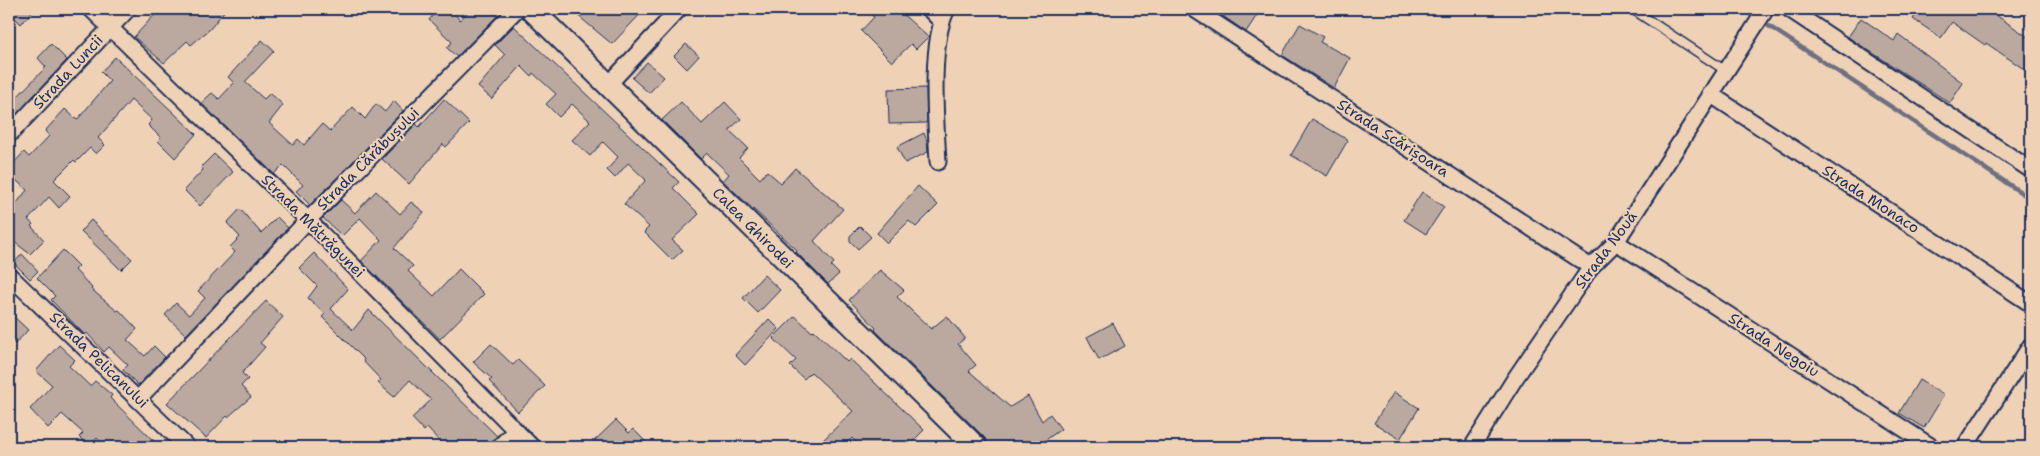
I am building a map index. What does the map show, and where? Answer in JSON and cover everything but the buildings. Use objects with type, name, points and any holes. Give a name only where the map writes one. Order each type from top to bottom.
[{"type":"street","name":"Strada Mătrăgunei","points":[[91,9],[308,220],[532,447]]},
{"type":"street","name":"Strada Luncii","points":[[9,135],[128,9]]},
{"type":"street","name":"Strada Cărăbușului","points":[[139,398],[308,220],[517,9]]},
{"type":"street","name":"Calea Ghirodei","points":[[531,9],[976,447]]},
{"type":"street","points":[[608,85],[679,9]]},
{"type":"street","points":[[929,9],[944,15],[934,99],[938,162]]},
{"type":"street","name":"Strada Scărișoara","points":[[1194,9],[1591,267]]},
{"type":"street","name":"Strada Nouă","points":[[1472,447],[1514,380],[1591,267],[1616,242],[1766,9]]},
{"type":"street","points":[[1789,9],[2031,170]]},
{"type":"street","name":"Strada Monaco","points":[[1710,94],[2031,304]]},
{"type":"street","name":"Strada Negoiu","points":[[1616,242],[1932,447]]},
{"type":"street","name":"Strada Pelicanului","points":[[9,275],[188,447]]},
{"type":"street","points":[[1965,447],[2031,345]]},
{"type":"street","points":[[499,447],[515,431]]},
{"type":"lane","points":[[1632,9],[1726,71]]},
{"type":"waterway","points":[[1743,9],[2031,199]]}]
